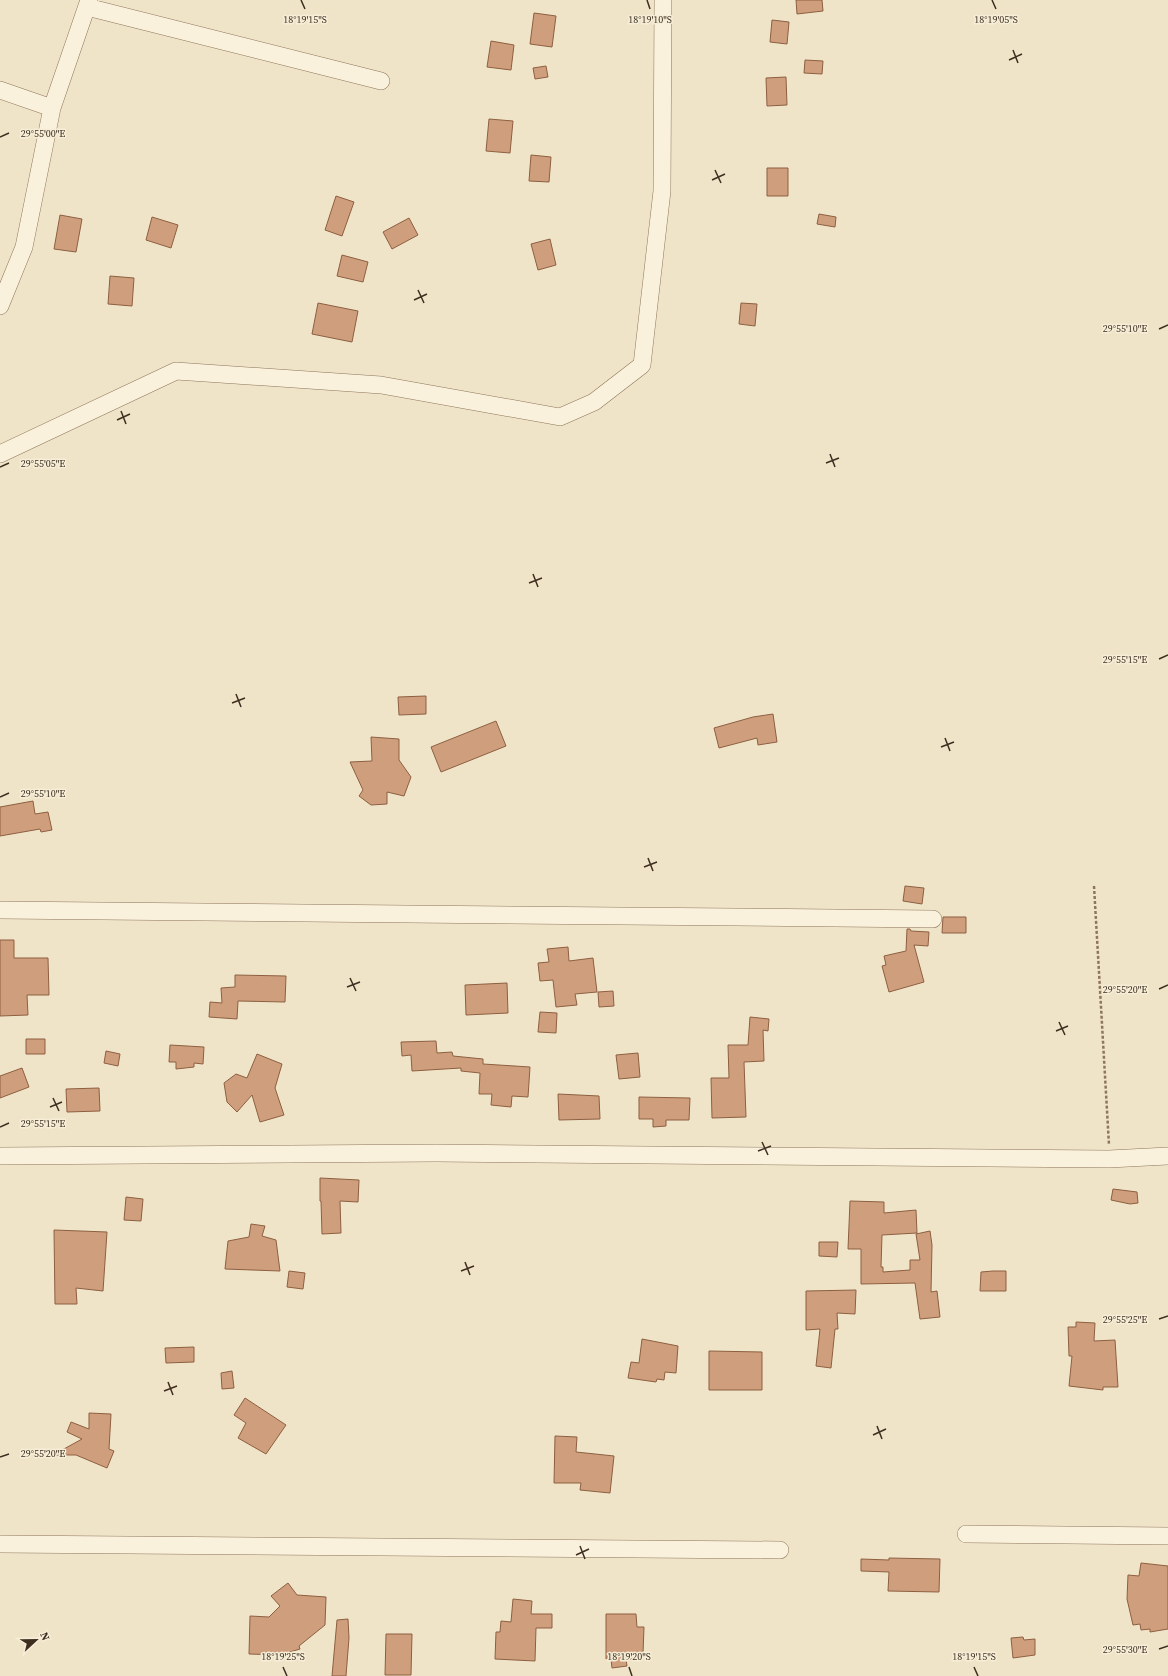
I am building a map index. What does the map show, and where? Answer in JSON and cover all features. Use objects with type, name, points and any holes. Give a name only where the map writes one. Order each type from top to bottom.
[{"type":"street","points":[[0,454],[176,371],[381,385],[560,417],[594,402],[642,365],[662,191],[663,0]]},
{"type":"street","points":[[0,306],[24,247],[52,108],[88,3],[381,81]]},
{"type":"street","points":[[0,90],[52,108]]},
{"type":"street","points":[[0,910],[933,919]]},
{"type":"street","points":[[0,1156],[436,1153],[1109,1159],[1168,1156]]},
{"type":"street","points":[[966,1534],[1168,1536]]},
{"type":"street","points":[[0,1544],[780,1550]]},
{"type":"path","points":[[1094,886],[1109,1159]]},
{"type":"building","points":[[796,0],[822,0],[823,11],[797,14]]},
{"type":"building","points":[[534,13],[556,16],[552,47],[530,44]]},
{"type":"building","points":[[772,20],[789,22],[787,44],[770,42]]},
{"type":"building","points":[[491,41],[514,45],[511,70],[487,67]]},
{"type":"building","points":[[805,60],[823,61],[822,74],[804,73]]},
{"type":"building","points":[[546,66],[548,77],[535,79],[533,68]]},
{"type":"building","points":[[786,77],[787,105],[767,106],[766,78]]},
{"type":"building","points":[[489,119],[513,121],[510,153],[486,151]]},
{"type":"building","points":[[531,155],[551,157],[549,182],[529,181]]},
{"type":"building","points":[[767,168],[788,168],[788,196],[767,196]]},
{"type":"building","points":[[336,196],[354,202],[342,236],[325,230]]},
{"type":"building","points":[[819,214],[836,217],[835,227],[817,224]]},
{"type":"building","points":[[60,215],[82,219],[76,252],[54,249]]},
{"type":"building","points":[[152,217],[178,225],[171,248],[146,240]]},
{"type":"building","points":[[409,218],[418,235],[392,249],[383,232]]},
{"type":"building","points":[[550,239],[556,265],[538,270],[531,244]]},
{"type":"building","points":[[342,255],[368,262],[363,282],[337,276]]},
{"type":"building","points":[[110,276],[134,278],[132,306],[108,304]]},
{"type":"building","points":[[318,303],[358,311],[352,342],[312,334]]},
{"type":"building","points":[[741,303],[757,304],[755,326],[739,324]]},
{"type":"building","points":[[426,696],[426,714],[399,715],[398,697]]},
{"type":"building","points":[[773,714],[777,742],[758,745],[757,738],[719,748],[714,728],[753,717]]},
{"type":"building","points":[[496,721],[506,746],[441,772],[431,747]]},
{"type":"building","points":[[371,737],[399,739],[399,760],[411,777],[404,796],[387,792],[387,804],[371,805],[359,796],[363,790],[350,762],[372,761]]},
{"type":"building","points":[[33,801],[35,814],[48,812],[52,830],[41,832],[40,829],[0,836],[0,807]]},
{"type":"building","points":[[905,886],[924,888],[922,904],[903,901]]},
{"type":"building","points":[[943,917],[966,917],[966,933],[942,933]]},
{"type":"building","points":[[907,929],[910,929],[911,931],[929,932],[928,946],[914,945],[924,982],[889,992],[882,966],[886,965],[884,956],[906,951]]},
{"type":"building","points":[[0,940],[14,940],[14,958],[48,958],[49,995],[27,995],[28,1015],[0,1016]]},
{"type":"building","points":[[568,947],[569,961],[593,958],[597,992],[575,994],[577,1005],[556,1007],[553,980],[540,981],[538,963],[549,962],[547,949]]},
{"type":"building","points":[[235,975],[286,976],[285,1002],[238,1001],[237,1019],[209,1017],[210,1002],[222,1003],[221,988],[235,987]]},
{"type":"building","points":[[507,983],[508,1013],[466,1015],[465,985]]},
{"type":"building","points":[[613,991],[614,1006],[599,1007],[598,992]]},
{"type":"building","points":[[540,1012],[557,1013],[556,1033],[538,1032]]},
{"type":"building","points":[[750,1017],[769,1019],[768,1031],[763,1030],[764,1061],[744,1062],[746,1117],[712,1118],[711,1078],[729,1078],[728,1045],[748,1045]]},
{"type":"building","points":[[26,1039],[45,1039],[45,1054],[26,1054]]},
{"type":"building","points":[[436,1041],[437,1053],[452,1052],[453,1056],[483,1059],[483,1064],[530,1067],[528,1097],[512,1096],[511,1107],[491,1105],[492,1094],[479,1094],[480,1073],[461,1071],[461,1068],[412,1071],[411,1055],[402,1056],[401,1042]]},
{"type":"building","points":[[170,1045],[204,1047],[203,1064],[194,1063],[194,1067],[176,1069],[176,1062],[169,1062]]},
{"type":"building","points":[[106,1051],[120,1054],[118,1066],[104,1063]]},
{"type":"building","points":[[638,1053],[640,1077],[619,1079],[616,1055]]},
{"type":"building","points":[[257,1054],[282,1064],[275,1088],[284,1115],[260,1122],[252,1095],[237,1112],[227,1102],[224,1083],[236,1074],[247,1078]]},
{"type":"building","points":[[22,1068],[29,1087],[0,1098],[0,1076]]},
{"type":"building","points":[[99,1088],[100,1111],[67,1112],[66,1089]]},
{"type":"building","points":[[558,1094],[599,1096],[600,1119],[559,1120]]},
{"type":"building","points":[[639,1097],[690,1098],[689,1120],[666,1120],[666,1126],[653,1127],[653,1119],[639,1119]]},
{"type":"building","points":[[320,1178],[359,1180],[358,1202],[340,1201],[341,1233],[322,1234]]},
{"type":"building","points":[[1113,1189],[1137,1192],[1138,1203],[1130,1204],[1111,1200]]},
{"type":"building","points":[[126,1197],[143,1199],[141,1221],[124,1220]]},
{"type":"building","points":[[850,1201],[884,1202],[884,1213],[916,1210],[917,1233],[882,1235],[881,1267],[883,1267],[883,1272],[910,1270],[910,1260],[920,1260],[916,1234],[930,1231],[932,1245],[931,1292],[937,1291],[940,1317],[920,1319],[915,1283],[861,1284],[861,1249],[848,1249]]},
{"type":"building","points":[[251,1224],[265,1226],[262,1236],[276,1240],[280,1271],[225,1269],[228,1241],[249,1237]]},
{"type":"building","points":[[54,1230],[107,1232],[103,1291],[76,1288],[77,1304],[55,1304]]},
{"type":"building","points":[[819,1242],[838,1242],[837,1257],[819,1256]]},
{"type":"building","points":[[289,1271],[305,1273],[303,1289],[287,1287]]},
{"type":"building","points":[[1006,1271],[1006,1291],[980,1291],[981,1272]]},
{"type":"building","points":[[856,1290],[855,1314],[837,1313],[838,1329],[835,1329],[831,1368],[816,1366],[820,1329],[806,1330],[806,1291]]},
{"type":"building","points":[[1076,1322],[1095,1323],[1094,1341],[1115,1340],[1118,1387],[1103,1387],[1103,1390],[1069,1386],[1072,1356],[1069,1356],[1068,1327],[1076,1327]]},
{"type":"building","points":[[642,1339],[678,1346],[676,1373],[665,1372],[664,1380],[657,1379],[656,1382],[628,1378],[631,1362],[639,1363]]},
{"type":"building","points":[[194,1347],[194,1362],[166,1363],[165,1348]]},
{"type":"building","points":[[709,1351],[762,1352],[762,1390],[709,1390]]},
{"type":"building","points":[[232,1371],[234,1388],[222,1389],[221,1373]]},
{"type":"building","points":[[245,1398],[286,1425],[266,1454],[238,1438],[246,1423],[234,1415]]},
{"type":"building","points":[[89,1413],[111,1414],[109,1449],[114,1451],[107,1468],[76,1455],[53,1455],[82,1439],[67,1432],[71,1422],[89,1429]]},
{"type":"building","points":[[555,1436],[577,1437],[576,1452],[614,1456],[610,1493],[580,1490],[581,1483],[554,1483]]},
{"type":"building","points":[[889,1558],[940,1559],[939,1592],[888,1591],[889,1572],[861,1571],[861,1559],[889,1560]]},
{"type":"building","points":[[1141,1563],[1168,1566],[1168,1629],[1150,1632],[1150,1629],[1141,1630],[1140,1624],[1133,1625],[1127,1599],[1128,1575],[1139,1576]]},
{"type":"building","points":[[288,1583],[297,1595],[326,1597],[325,1625],[299,1646],[300,1649],[280,1655],[249,1654],[250,1616],[269,1617],[280,1606],[271,1596]]},
{"type":"building","points":[[513,1599],[532,1601],[531,1614],[552,1614],[552,1628],[536,1628],[535,1661],[495,1659],[496,1632],[500,1632],[501,1621],[511,1622]]},
{"type":"building","points":[[606,1614],[636,1614],[637,1627],[644,1627],[643,1654],[637,1654],[637,1659],[626,1659],[627,1666],[612,1668],[611,1659],[606,1659]]},
{"type":"building","points":[[348,1619],[349,1638],[346,1676],[332,1676],[337,1620]]},
{"type":"building","points":[[386,1634],[412,1634],[411,1675],[385,1675]]},
{"type":"building","points":[[1023,1637],[1024,1640],[1035,1639],[1035,1655],[1013,1658],[1011,1638]]}]
